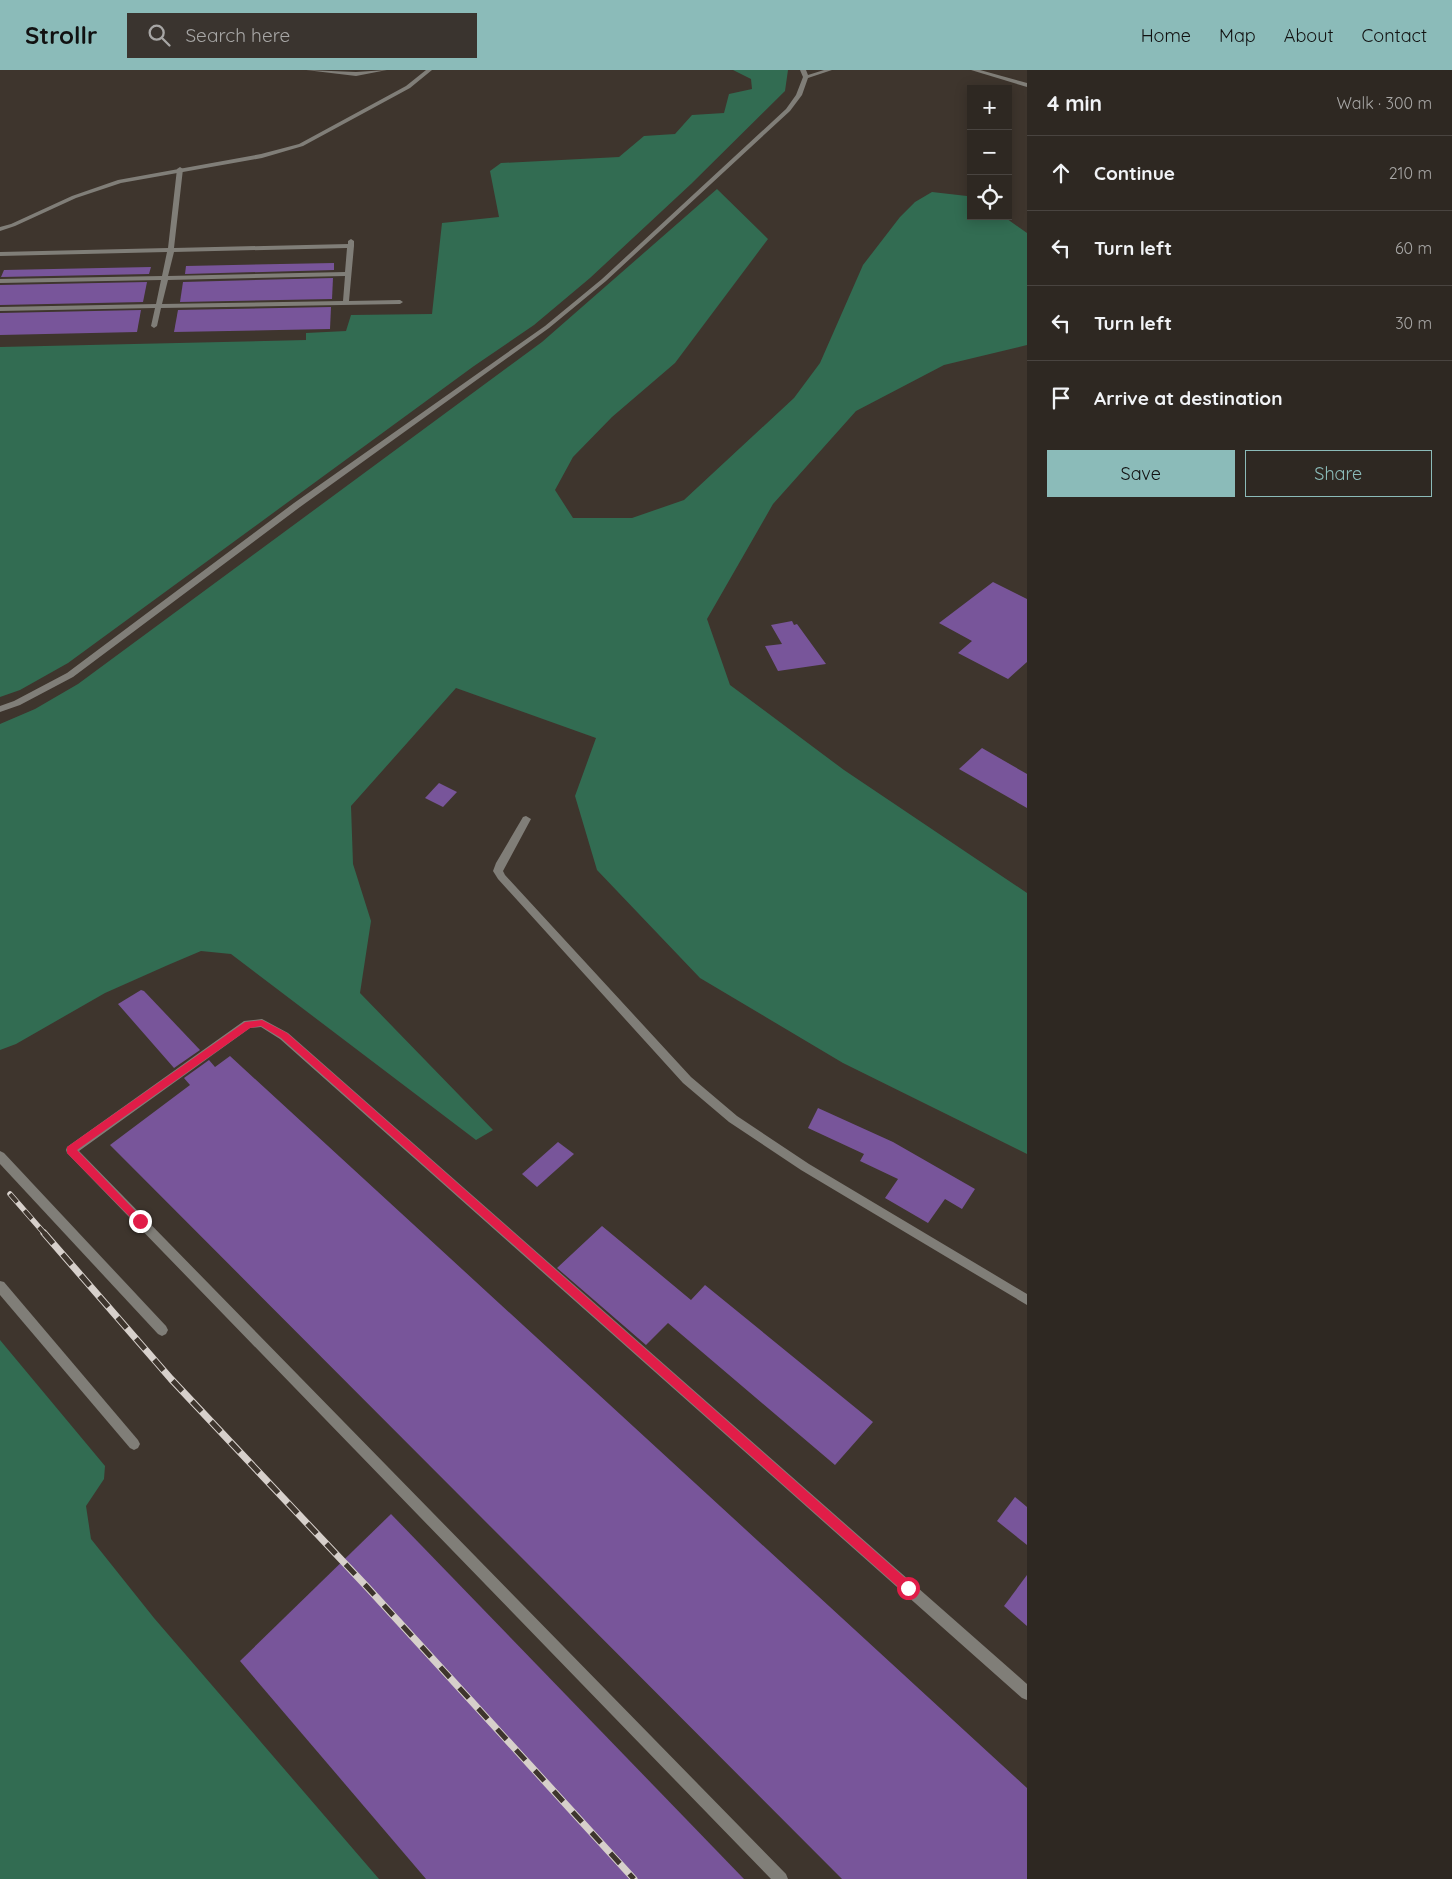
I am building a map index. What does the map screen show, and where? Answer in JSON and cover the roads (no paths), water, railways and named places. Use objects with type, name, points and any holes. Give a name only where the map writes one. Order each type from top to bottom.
[{"type":"street","points":[[309,70],[356,74],[384,70]]},
{"type":"street","points":[[0,229],[120,181],[262,156],[301,145],[408,87],[429,70]]},
{"type":"street","points":[[0,709],[17,703],[70,675],[297,506],[547,327],[604,280],[788,110],[798,95],[805,73],[829,70]]},
{"type":"street","points":[[974,70],[1027,85]]},
{"type":"street","points":[[154,326],[172,250],[180,169]]},
{"type":"street","points":[[0,254],[172,250],[351,242],[346,302]]},
{"type":"street","points":[[0,282],[348,274]]},
{"type":"street","points":[[0,309],[400,302]]},
{"type":"street","points":[[526,819],[501,863],[498,871],[501,877],[687,1080],[733,1119],[805,1167],[1027,1300]]},
{"type":"street","points":[[781,1879],[70,1150],[248,1024],[262,1023],[284,1036],[1027,1693]]},
{"type":"street","points":[[0,1156],[162,1330]]},
{"type":"street","points":[[0,1286],[134,1444]]},
{"type":"railway","points":[[10,1194],[45,1234]]},
{"type":"railway","points":[[44,1233],[171,1379],[368,1588],[634,1879]]}]
